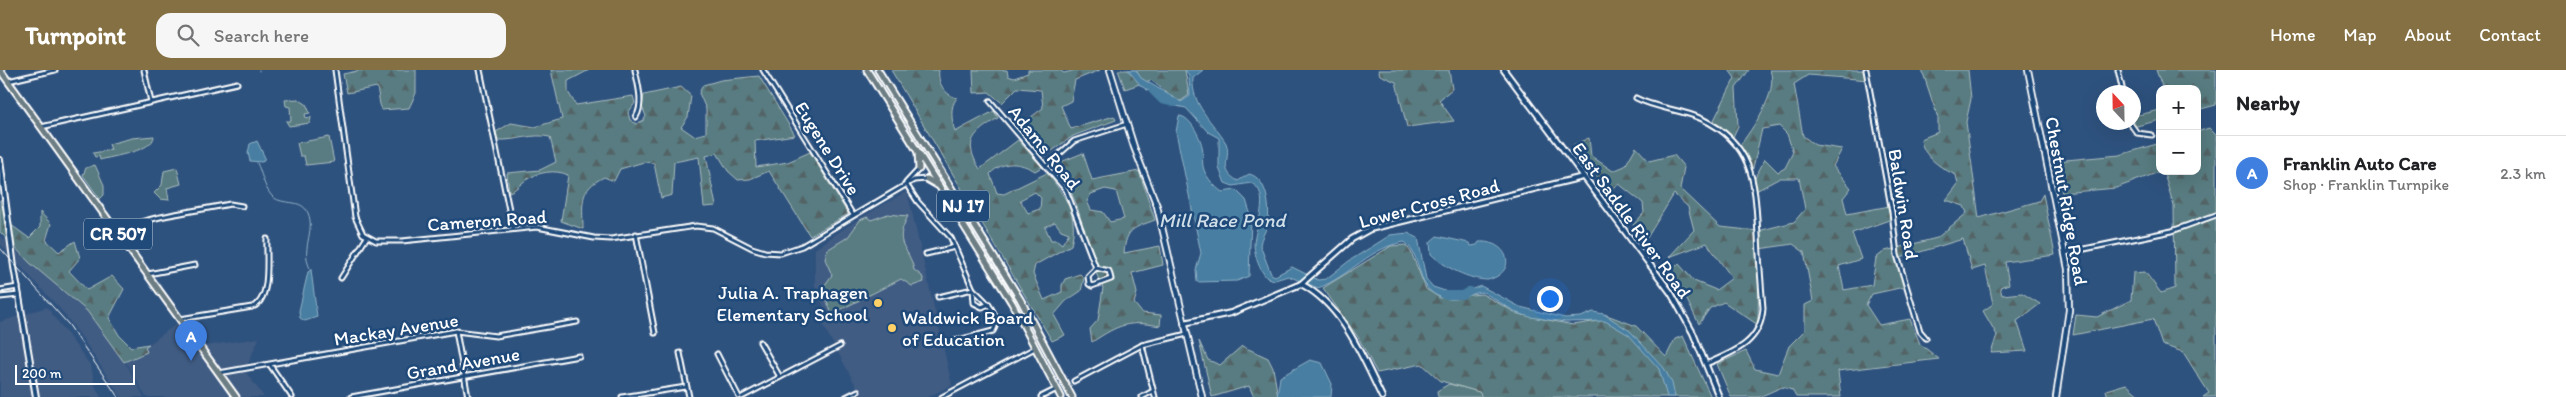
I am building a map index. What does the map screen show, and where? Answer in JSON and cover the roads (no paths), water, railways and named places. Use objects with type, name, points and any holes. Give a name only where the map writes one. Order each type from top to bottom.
[{"type":"main road","name":"CR 507","points":[[0,70],[236,397]]},
{"type":"main road","name":"NJ 17","points":[[867,70],[1012,303],[1061,397]]},
{"type":"main road","name":"NJ 17","points":[[878,70],[1020,299],[1072,397]]},
{"type":"main road","points":[[1110,70],[1127,124],[1157,206],[1202,397]]},
{"type":"main road","name":"Chestnut Ridge Road","points":[[2028,70],[2065,252],[2069,283],[2069,310],[2056,397]]},
{"type":"main road","points":[[918,151],[919,169]]},
{"type":"main road","points":[[927,179],[941,187]]},
{"type":"street","points":[[8,81],[56,70]]},
{"type":"street","points":[[144,70],[151,102]]},
{"type":"street","points":[[335,70],[352,204],[358,226],[367,237],[341,278]]},
{"type":"street","points":[[480,70],[512,229]]},
{"type":"street","points":[[634,70],[639,91],[639,110],[636,117]]},
{"type":"street","name":"Eugene Drive","points":[[763,70],[853,215]]},
{"type":"street","name":"East Saddle River Road","points":[[1504,70],[1583,178],[1671,293],[1686,319],[1720,397]]},
{"type":"street","name":"Baldwin Road","points":[[1866,70],[1901,271],[1920,331],[1926,338]]},
{"type":"street","points":[[2118,70],[2121,85]]},
{"type":"street","points":[[41,127],[237,83]]},
{"type":"street","points":[[1636,98],[1646,104],[1685,112],[1710,123],[1734,142],[1744,156],[1751,172],[1758,203],[1763,308],[1761,322],[1755,335],[1745,346],[1706,364]]},
{"type":"street","name":"Adams Road","points":[[990,101],[1069,194],[1096,268]]},
{"type":"street","points":[[1046,166],[1074,141],[1127,124]]},
{"type":"street","points":[[2135,130],[2137,133],[2152,135]]},
{"type":"street","points":[[0,160],[36,397]]},
{"type":"street","name":"Cameron Road","points":[[906,184],[919,169]]},
{"type":"street","name":"Cameron Road","points":[[367,237],[376,241],[402,241],[545,227],[602,239],[687,226],[704,226],[722,232],[758,250],[781,252],[802,246],[906,184],[920,177],[927,179]]},
{"type":"street","name":"Lower Cross Road","points":[[1184,323],[1231,313],[1302,283],[1352,239],[1370,229],[1583,178]]},
{"type":"street","points":[[906,184],[918,202],[947,232],[973,288],[976,305],[982,307],[989,304]]},
{"type":"street","points":[[117,232],[129,225],[145,221],[230,204],[242,206]]},
{"type":"street","points":[[2065,252],[2172,231],[2216,215]]},
{"type":"street","points":[[636,234],[654,333]]},
{"type":"street","points":[[180,319],[260,304],[265,294],[267,238]]},
{"type":"street","points":[[926,254],[955,247]]},
{"type":"street","points":[[147,274],[195,265]]},
{"type":"street","name":"Adams Road","points":[[1096,268],[1109,271],[1111,280],[1092,286],[1089,284],[1088,276],[1096,268]]},
{"type":"street","points":[[1302,283],[1320,295],[1354,338],[1382,397]]},
{"type":"street","points":[[0,290],[18,287]]},
{"type":"street","points":[[938,297],[973,288]]},
{"type":"street","points":[[947,343],[987,333],[996,328],[995,317],[989,304],[973,288]]},
{"type":"street","points":[[0,297],[20,295]]},
{"type":"street","name":"Mackay Avenue","points":[[219,373],[456,331],[496,336],[577,322]]},
{"type":"street","points":[[456,331],[468,397]]},
{"type":"street","points":[[1074,380],[1142,346],[1187,334]]},
{"type":"street","points":[[760,342],[780,378]]},
{"type":"street","points":[[717,354],[741,397],[840,346]]},
{"type":"street","points":[[1142,346],[1155,397]]},
{"type":"street","points":[[942,397],[1036,348]]},
{"type":"street","points":[[680,353],[689,397]]},
{"type":"street","name":"Grand Avenue","points":[[351,397],[579,356]]},
{"type":"street","points":[[270,365],[292,397]]},
{"type":"street","points":[[622,397],[640,396],[686,386]]},
{"type":"street","points":[[1042,397],[1057,389]]},
{"type":"street","points":[[846,397],[858,391]]},
{"type":"street","points":[[1142,397],[1153,391]]},
{"type":"water","points":[[1128,70],[1136,70],[1141,78],[1181,102],[1190,96],[1189,75],[1185,70],[1203,70],[1193,78],[1195,97],[1226,143],[1228,172],[1238,181],[1249,174],[1255,177],[1264,188],[1267,196],[1268,220],[1260,245],[1271,274],[1275,276],[1292,267],[1318,280],[1326,279],[1349,261],[1390,235],[1408,233],[1418,238],[1426,279],[1433,287],[1448,292],[1453,296],[1481,286],[1520,307],[1565,318],[1581,317],[1593,312],[1604,314],[1630,331],[1664,368],[1672,383],[1675,397],[1667,397],[1659,369],[1629,335],[1605,321],[1565,322],[1530,317],[1517,313],[1483,292],[1453,299],[1438,296],[1430,291],[1425,284],[1416,258],[1405,242],[1381,249],[1340,277],[1318,288],[1288,276],[1275,280],[1267,278],[1258,263],[1254,245],[1262,203],[1261,195],[1257,188],[1251,183],[1233,186],[1225,183],[1219,168],[1219,138],[1208,132],[1186,108],[1171,105],[1141,86]]},
{"type":"water","name":"Mill Race Pond","points":[[1179,116],[1187,119],[1197,133],[1202,146],[1204,170],[1207,176],[1222,192],[1236,190],[1246,200],[1251,216],[1249,276],[1237,281],[1197,282],[1196,270],[1201,253],[1176,132]]},
{"type":"water","points":[[257,141],[265,158],[262,162],[250,161],[248,153],[250,144]]},
{"type":"water","points":[[1437,236],[1469,243],[1471,246],[1477,245],[1479,242],[1497,246],[1506,257],[1507,263],[1504,270],[1498,276],[1488,280],[1473,278],[1458,272],[1443,264],[1431,254],[1430,242]]},
{"type":"water","points":[[311,270],[317,317],[305,321],[300,318],[299,311],[308,272]]},
{"type":"water","points":[[1310,360],[1322,363],[1332,384],[1331,397],[1277,397],[1280,377]]},
{"type":"waterway","points":[[1153,91],[1162,100],[1175,103]]},
{"type":"waterway","points":[[257,163],[266,187],[275,199],[301,205],[308,213],[310,227],[307,256],[311,270]]},
{"type":"waterway","points":[[1444,295],[1462,295],[1469,291]]},
{"type":"railway","points":[[0,248],[69,325],[118,397]]},
{"type":"place","name":"Julia A. Traphagen Elementary School","points":[[878,303]]},
{"type":"place","name":"Waldwick Board of Education","points":[[892,328]]},
{"type":"place","name":"Franklin Auto Care","points":[[191,361]]}]
